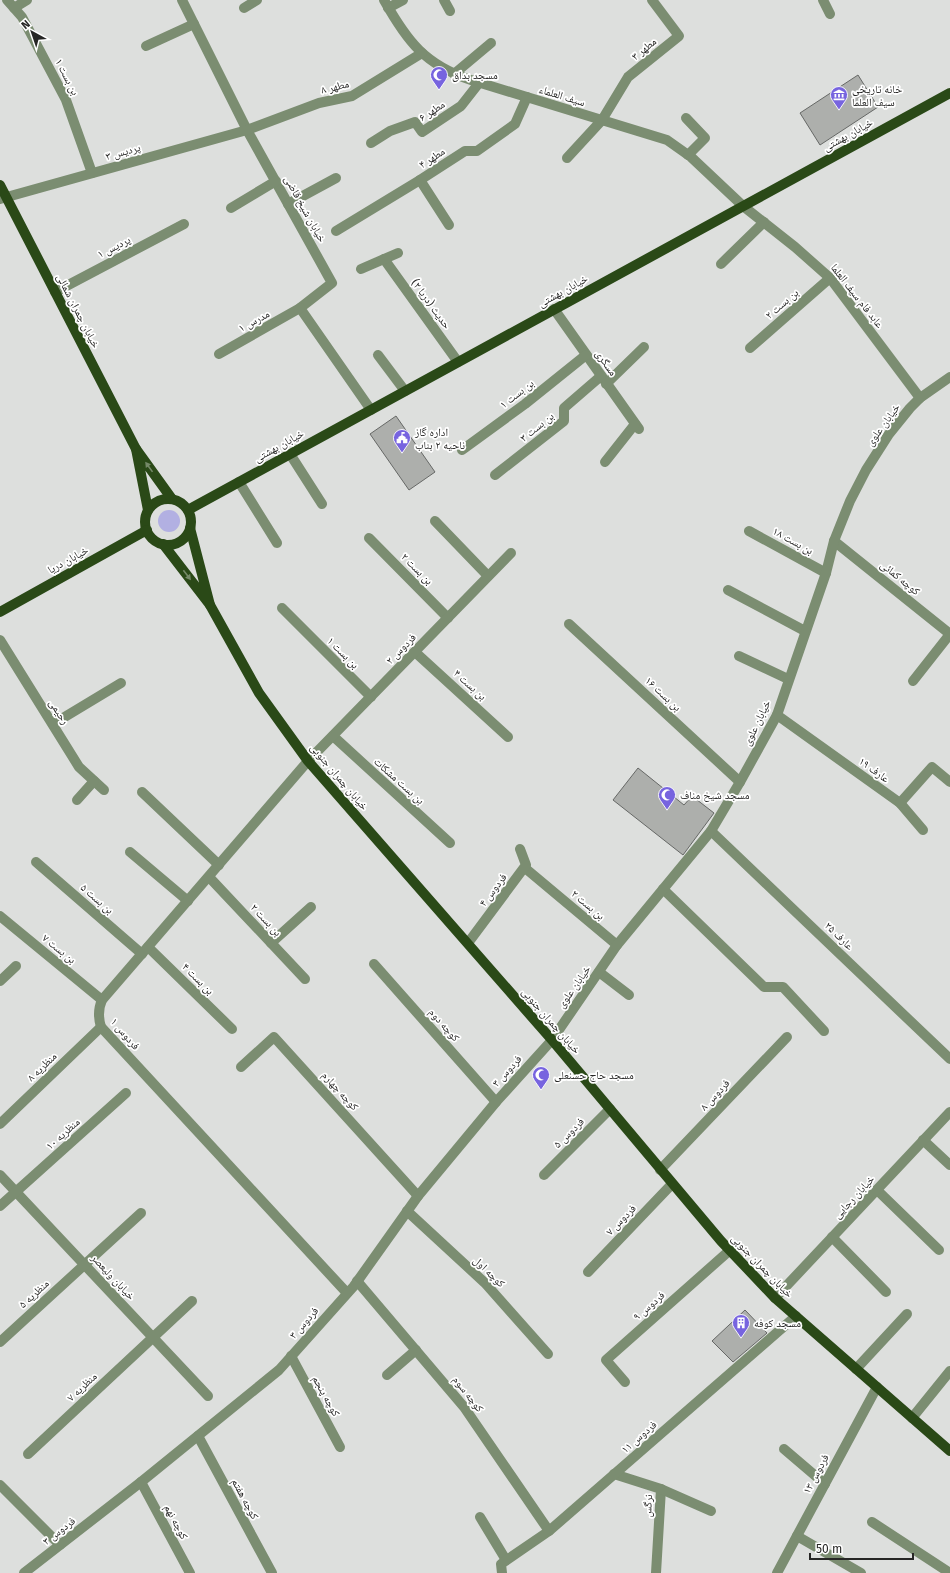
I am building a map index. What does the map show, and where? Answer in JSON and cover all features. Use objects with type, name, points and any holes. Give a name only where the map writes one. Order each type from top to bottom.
[{"type":"main road","name":"خیابان بهشتی","points":[[188,510],[950,93]]},
{"type":"main road","name":"خیابان چمران شمالی","points":[[0,185],[3,198],[55,292],[136,449],[172,499]]},
{"type":"main road","name":"خیابان چمران شمالی","points":[[136,449],[148,510]]},
{"type":"main road","points":[[172,499],[178,501],[188,510],[191,516],[190,528],[187,534],[178,542],[163,544],[151,537],[145,524],[148,510],[158,501],[172,499]]},
{"type":"main road","name":"خیابان چمران جنوبی","points":[[190,528],[210,605]]},
{"type":"main road","name":"خیابان دریا","points":[[0,612],[147,530]]},
{"type":"main road","name":"خیابان چمران جنوبی","points":[[163,544],[210,605],[259,693],[308,761],[552,1040],[660,1170],[730,1251],[774,1298],[950,1451]]},
{"type":"street","name":"بن بست ۱","points":[[7,0],[22,17],[66,100],[92,173]]},
{"type":"street","points":[[14,8],[28,0]]},
{"type":"street","name":"خیابان شیخ قاضی","points":[[182,0],[247,130],[332,283],[300,308]]},
{"type":"street","points":[[386,4],[402,0]]},
{"type":"street","points":[[444,0],[450,11]]},
{"type":"street","name":"مطهر ۳","points":[[602,120],[628,77],[679,36],[652,0]]},
{"type":"street","points":[[823,0],[830,14]]},
{"type":"street","name":"سیف العلماء","points":[[386,4],[399,27],[422,53],[434,63],[454,74],[479,83],[667,140],[688,155],[743,206]]},
{"type":"street","points":[[146,46],[194,24]]},
{"type":"street","points":[[454,74],[491,43]]},
{"type":"street","name":"مطهر ۸","points":[[247,130],[319,103],[352,96],[422,53]]},
{"type":"street","name":"مطهر ۶","points":[[371,143],[390,131],[415,122],[422,132],[460,106],[479,83]]},
{"type":"street","name":"مطهر ۴","points":[[336,231],[466,151],[477,151],[515,124],[528,97]]},
{"type":"street","points":[[686,118],[705,138],[688,155]]},
{"type":"street","points":[[567,158],[602,120]]},
{"type":"street","name":"پردیس ۳","points":[[3,198],[247,130]]},
{"type":"street","points":[[288,204],[336,178]]},
{"type":"street","points":[[420,180],[449,225]]},
{"type":"street","points":[[231,208],[276,181]]},
{"type":"street","name":"عابد فام سیف العلما","points":[[743,206],[795,246],[830,278],[920,398]]},
{"type":"street","points":[[721,264],[764,222]]},
{"type":"street","name":"پردیس ۱","points":[[55,292],[184,224]]},
{"type":"street","points":[[361,269],[398,253]]},
{"type":"street","name":"حدیث (دریا ۲)","points":[[384,259],[458,362]]},
{"type":"street","name":"بن بست ۲","points":[[750,348],[830,278]]},
{"type":"street","points":[[300,308],[371,410]]},
{"type":"street","name":"مدرس ۱","points":[[219,354],[300,308]]},
{"type":"street","name":"مسگری","points":[[554,309],[637,427],[604,462]]},
{"type":"street","points":[[604,380],[644,347]]},
{"type":"street","points":[[378,355],[405,391]]},
{"type":"street","name":"بن بست ۱","points":[[462,450],[586,355]]},
{"type":"street","name":"خیابان علوی","points":[[552,1040],[617,945],[711,831],[777,715],[788,679],[826,573],[834,541],[850,501],[866,470],[889,434],[920,398],[950,377]]},
{"type":"street","name":"بن بست ۳","points":[[495,476],[564,421],[564,408],[604,380]]},
{"type":"street","points":[[290,454],[322,504]]},
{"type":"street","points":[[239,482],[277,544]]},
{"type":"street","points":[[435,521],[488,576]]},
{"type":"street","name":"بن بست ۱۸","points":[[749,531],[826,573]]},
{"type":"street","name":"بن بست ۲","points":[[369,538],[448,618]]},
{"type":"street","name":"کوچه کمائی","points":[[834,541],[950,634],[913,681]]},
{"type":"street","name":"فردوس ۲","points":[[308,761],[511,553]]},
{"type":"street","points":[[728,590],[805,631]]},
{"type":"street","name":"بن بست ۱","points":[[282,608],[371,697]]},
{"type":"street","name":"بن بست ۱۶","points":[[569,624],[740,782]]},
{"type":"street","name":"رحیمی","points":[[0,640],[79,767],[104,790]]},
{"type":"street","name":"بن بست ۴","points":[[415,652],[508,737]]},
{"type":"street","points":[[739,656],[788,679]]},
{"type":"street","points":[[53,724],[121,683]]},
{"type":"street","name":"عارف ۱۹","points":[[777,715],[900,803],[923,830]]},
{"type":"street","name":"بن بست مشکات","points":[[333,736],[450,843]]},
{"type":"street","points":[[102,1000],[308,761]]},
{"type":"street","points":[[900,803],[932,767],[950,782]]},
{"type":"street","points":[[77,800],[94,781]]},
{"type":"street","points":[[142,792],[219,865]]},
{"type":"street","name":"عارف ۲۵","points":[[711,831],[950,1059]]},
{"type":"street","points":[[520,849],[526,865],[524,868]]},
{"type":"street","points":[[130,852],[188,901]]},
{"type":"street","name":"بن بست ۵","points":[[36,862],[145,950]]},
{"type":"street","name":"بن بست ۲","points":[[524,868],[617,945]]},
{"type":"street","name":"فردوس ۴","points":[[468,943],[524,868]]},
{"type":"street","name":"بن بست ۲","points":[[209,877],[305,979]]},
{"type":"street","points":[[663,890],[764,987],[783,987],[824,1031]]},
{"type":"street","points":[[271,943],[311,907]]},
{"type":"street","name":"بن بست ۷","points":[[0,916],[102,1000]]},
{"type":"street","name":"بن بست ۴","points":[[145,950],[232,1029]]},
{"type":"street","name":"کوچه دوم","points":[[374,964],[496,1102]]},
{"type":"street","points":[[0,981],[16,966]]},
{"type":"street","points":[[599,972],[629,995]]},
{"type":"street","name":"فردوس ۱","points":[[102,1000],[98,1018],[101,1027],[347,1293]]},
{"type":"street","name":"منظریه ۸","points":[[0,1124],[101,1027]]},
{"type":"street","name":"کوچه چهارم","points":[[241,1067],[274,1037],[418,1196]]},
{"type":"street","name":"فردوس ۸","points":[[660,1170],[787,1037]]},
{"type":"street","name":"فردوس ۳","points":[[24,1573],[141,1482],[279,1370],[357,1281],[418,1196],[496,1102],[552,1040]]},
{"type":"street","name":"منظریه ۱۰","points":[[0,1206],[126,1093]]},
{"type":"street","name":"فردوس ۵","points":[[544,1175],[610,1109]]},
{"type":"street","name":"خیابان رجایی","points":[[774,1298],[950,1112]]},
{"type":"street","points":[[923,1140],[950,1165]]},
{"type":"street","name":"خیابان ولیعصر","points":[[0,1175],[208,1396]]},
{"type":"street","name":"فردوس ۷","points":[[588,1272],[672,1184]]},
{"type":"street","points":[[876,1190],[939,1250]]},
{"type":"street","name":"کوچه اول","points":[[407,1211],[486,1283],[548,1354]]},
{"type":"street","name":"منظریه ۵","points":[[0,1342],[141,1213]]},
{"type":"street","points":[[832,1237],[886,1292]]},
{"type":"street","name":"فردوس ۹","points":[[625,1382],[606,1360],[730,1251]]},
{"type":"street","name":"کوچه سوم","points":[[357,1281],[464,1407],[549,1531]]},
{"type":"street","name":"منظریه ۷","points":[[28,1454],[192,1301]]},
{"type":"street","points":[[856,1369],[907,1314]]},
{"type":"street","name":"فردوس ۱۱","points":[[506,1560],[549,1531],[796,1316]]},
{"type":"street","points":[[387,1375],[416,1350]]},
{"type":"street","name":"کوچه پنجم","points":[[291,1356],[340,1447]]},
{"type":"street","points":[[912,1418],[950,1371]]},
{"type":"street","name":"فردوس ۱۳","points":[[777,1573],[877,1387]]},
{"type":"street","name":"کوچه هفتم","points":[[198,1436],[272,1573]]},
{"type":"street","points":[[784,1449],[825,1484]]},
{"type":"street","name":"نرگس","points":[[614,1474],[660,1489],[656,1573]]},
{"type":"street","name":"کوچه نهم","points":[[141,1482],[190,1573]]},
{"type":"street","points":[[0,1484],[60,1545]]},
{"type":"street","points":[[660,1489],[711,1511]]},
{"type":"street","points":[[480,1518],[506,1560],[501,1564],[502,1573]]},
{"type":"street","points":[[872,1522],[950,1573]]},
{"type":"street","points":[[797,1536],[861,1573]]},
{"type":"shaded area","points":[[169,510],[177,513],[180,521],[177,529],[169,532],[161,529],[158,521],[161,513]]},
{"type":"building","name":"خانه تاریخی سیف العلما","points":[[858,75],[878,107],[820,145],[800,113]]},
{"type":"building","name":"اداره گاز ناحیه ۲ بناب","points":[[396,416],[435,472],[409,490],[370,434]]},
{"type":"building","name":"مسجد شیخ مناف","points":[[638,768],[684,805],[692,796],[714,813],[683,855],[613,800]]},
{"type":"building","name":"مسجد کوفه","points":[[745,1310],[767,1333],[733,1362],[712,1341]]},
{"type":"place","name":"مسجد بداق","points":[[439,90]]},
{"type":"place","name":"خانه تاریخی سیف العلما","points":[[839,110]]},
{"type":"place","name":"اداره گاز ناحیه ۲ بناب","points":[[402,453]]},
{"type":"place","name":"مسجد شیخ مناف","points":[[667,810]]},
{"type":"place","name":"مسجد حاج حسنعلی","points":[[541,1090]]},
{"type":"place","name":"مسجد کوفه","points":[[741,1338]]}]
